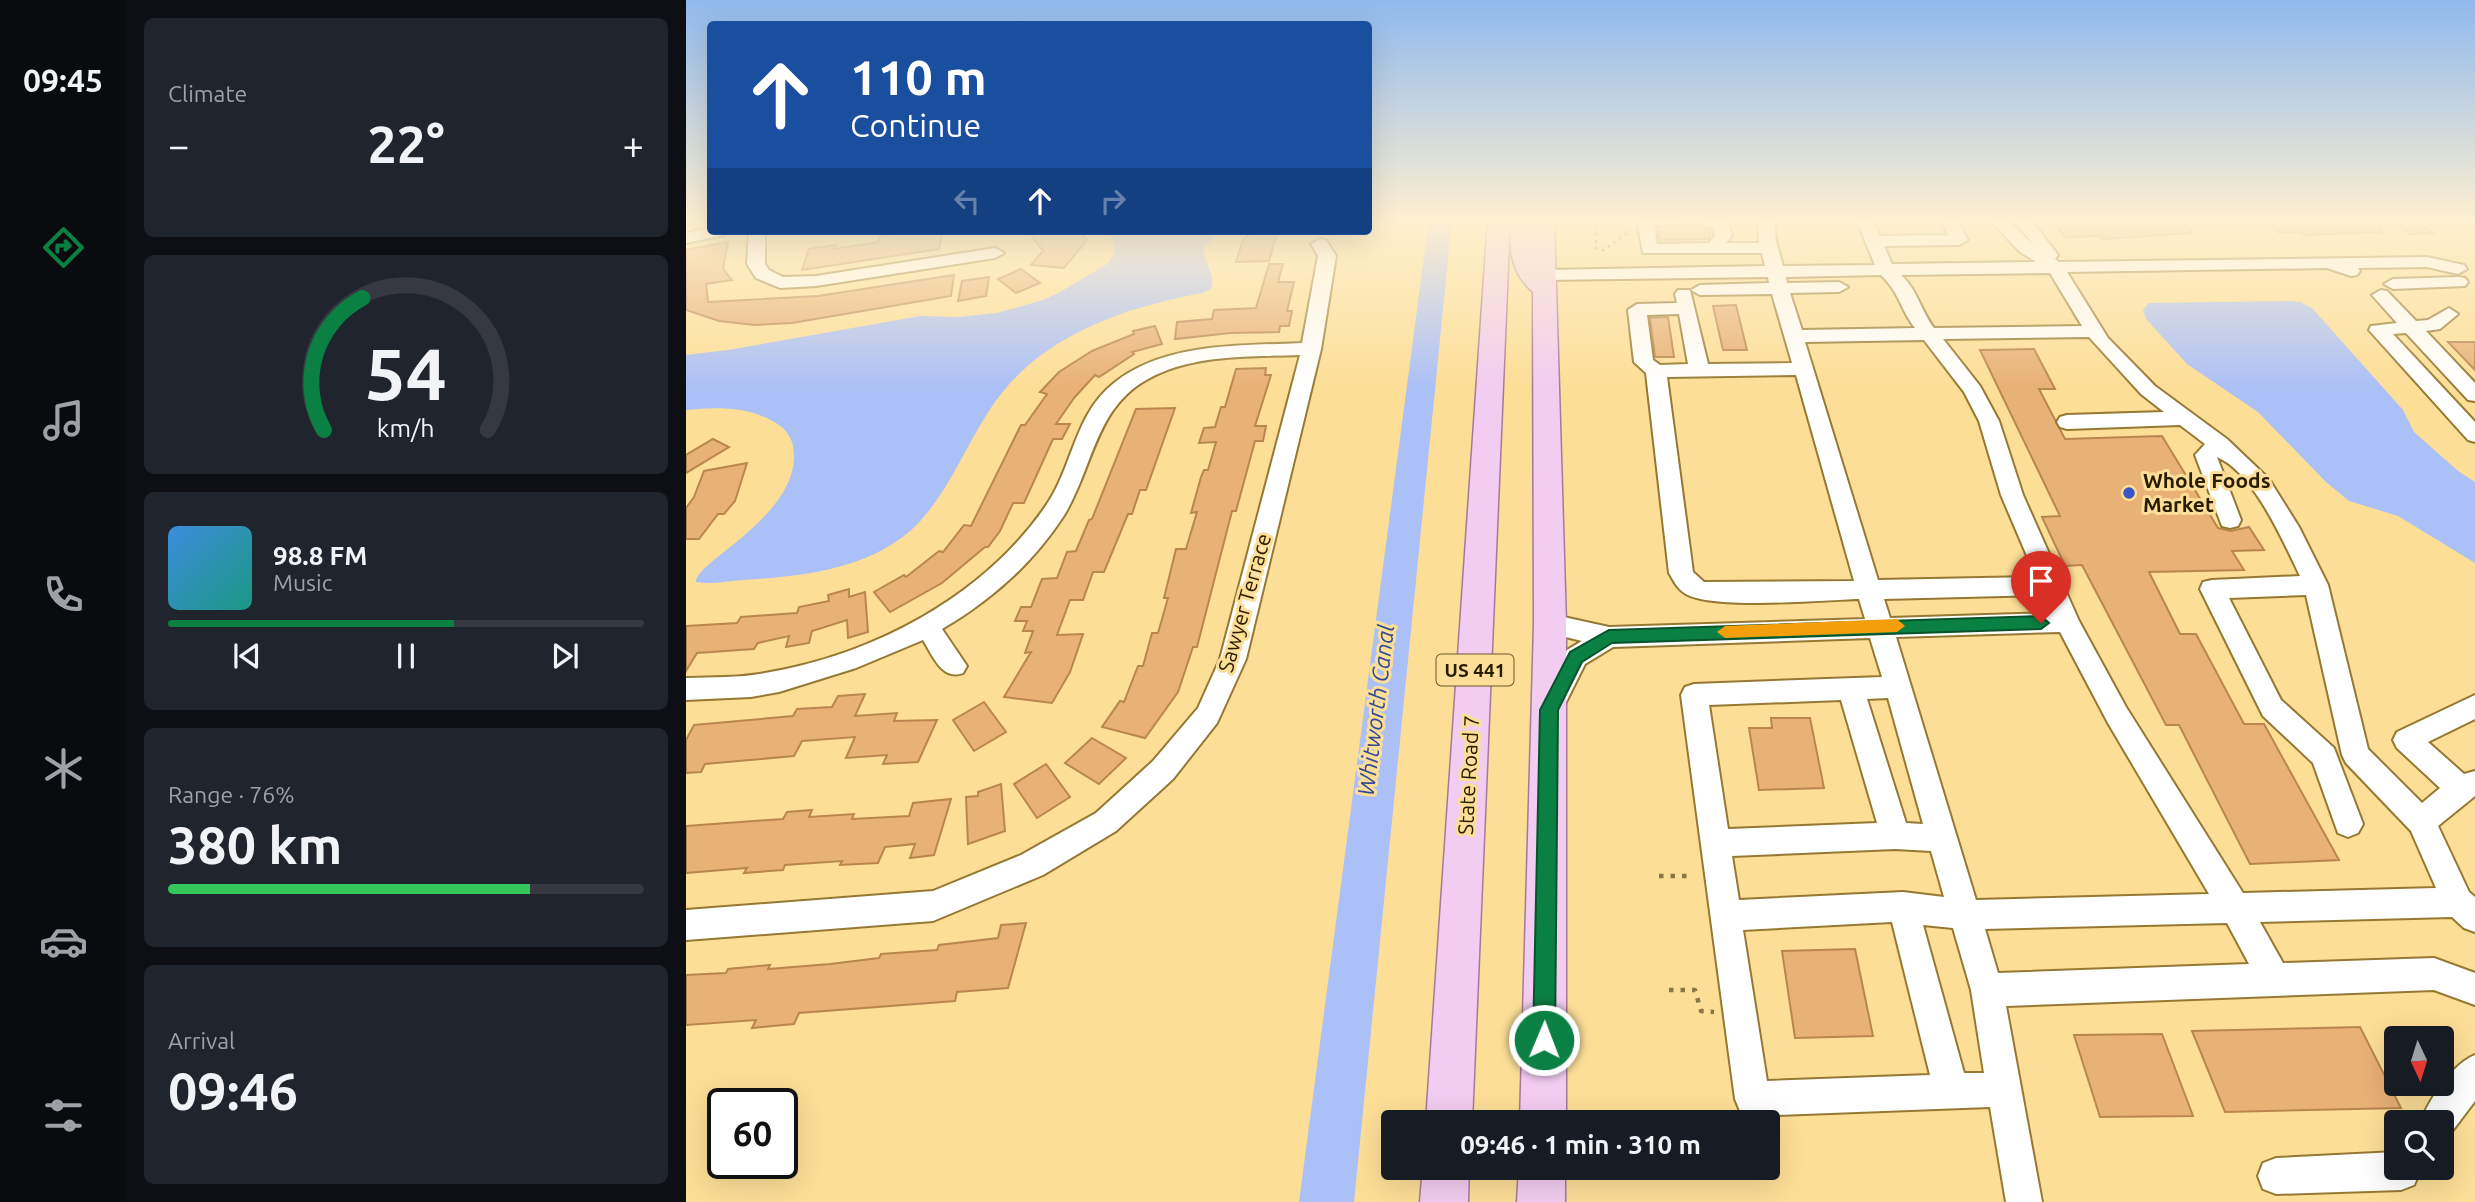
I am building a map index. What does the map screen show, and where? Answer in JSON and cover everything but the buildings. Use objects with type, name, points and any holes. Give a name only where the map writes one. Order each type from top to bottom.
[{"type":"main road","name":"State Road 7","points":[[1450,1110],[1496,275]]},
{"type":"main road","points":[[1527,275],[1545,283]]},
{"type":"main road","points":[[1543,1110],[1550,624],[1545,275]]},
{"type":"main road","points":[[1444,1202],[1445,1180]]},
{"type":"main road","points":[[1541,1202],[1542,1180]]},
{"type":"street","points":[[764,275],[780,283],[854,275]]},
{"type":"street","name":"Sawyer Terrace","points":[[686,925],[933,906],[1031,865],[1107,822],[1163,770],[1208,715],[1233,659],[1311,349],[1324,275]]},
{"type":"street","points":[[1776,275],[1987,990],[2024,1202]]},
{"type":"street","points":[[1893,275],[1915,316],[1973,390],[1989,421],[2012,495],[2067,622],[2117,715],[2234,906],[2274,979]]},
{"type":"street","points":[[1545,283],[1953,275]]},
{"type":"street","points":[[1726,916],[1903,907],[1965,915],[2234,906],[2467,910],[2421,822],[2356,755],[2316,585],[2288,527],[2261,484],[2219,444],[2148,390],[2095,331],[2059,275]]},
{"type":"street","points":[[2204,275],[2318,279],[2364,285],[2447,275]]},
{"type":"street","points":[[2347,275],[2364,285],[2412,328],[2475,395]]},
{"type":"street","points":[[2463,275],[2452,311],[2433,325],[2378,330],[2472,427]]},
{"type":"street","points":[[1777,280],[1637,310],[1644,362],[1656,371],[1804,369]]},
{"type":"street","points":[[1545,283],[1685,299]]},
{"type":"street","points":[[1685,299],[1699,370]]},
{"type":"street","points":[[1794,336],[2095,331]]},
{"type":"street","points":[[686,689],[762,685],[845,663],[928,628],[988,585],[1031,544],[1056,510],[1097,415],[1121,387],[1163,365],[1210,353],[1311,349]]},
{"type":"street","points":[[1656,371],[1681,573],[1690,586],[1718,593],[2051,586]]},
{"type":"street","points":[[2067,422],[2185,418]]},
{"type":"street","points":[[2219,444],[2206,455],[2230,520]]},
{"type":"street","points":[[2316,585],[2212,589],[2272,708],[2324,756],[2348,824]]},
{"type":"street","points":[[1550,624],[1609,636],[2067,622]]},
{"type":"street","points":[[928,628],[954,666]]},
{"type":"street","points":[[1549,710],[1576,657],[1609,636]]},
{"type":"street","points":[[1899,687],[1694,695],[1752,1099],[2005,1089]]},
{"type":"street","points":[[1851,689],[1895,836]]},
{"type":"street","points":[[2421,822],[2467,786],[2407,740],[2475,706]]},
{"type":"street","points":[[2324,756],[2356,755]]},
{"type":"street","points":[[1715,843],[1895,836],[1942,838]]},
{"type":"street","points":[[1903,907],[1952,1091]]},
{"type":"street","points":[[1987,990],[2434,974],[2475,989]]},
{"type":"street","points":[[2447,1110],[2475,1072]]},
{"type":"street","points":[[2276,1176],[2384,1173]]},
{"type":"path","points":[[1659,876],[1692,876]]},
{"type":"path","points":[[1669,990],[1695,990],[1701,1011],[1716,1012]]},
{"type":"water","points":[[1089,275],[1212,277],[1212,288],[1203,293],[1153,304],[1104,321],[1080,331],[1036,359],[1003,391],[927,513],[909,532],[889,546],[843,566],[818,572],[696,582],[710,563],[744,536],[778,500],[789,479],[794,452],[786,431],[757,414],[722,408],[686,410],[686,355],[920,316],[958,317],[997,313],[1043,300]]},
{"type":"water","name":"Whitworth Canal","points":[[1422,275],[1446,275],[1354,1202],[1299,1202]]},
{"type":"water","points":[[2300,302],[2312,308],[2403,410],[2414,432],[2458,471],[2475,482],[2475,563],[2398,516],[2349,501],[2326,482],[2258,412],[2187,364],[2146,319],[2143,310],[2149,303]]},
{"type":"slow traffic","points":[[1725,632],[1897,626]]},
{"type":"place","name":"Whole Foods Market","points":[[2129,493]]},
{"type":"route","points":[[1544,1040],[1549,710],[1576,657],[1609,636],[2041,623]]}]
